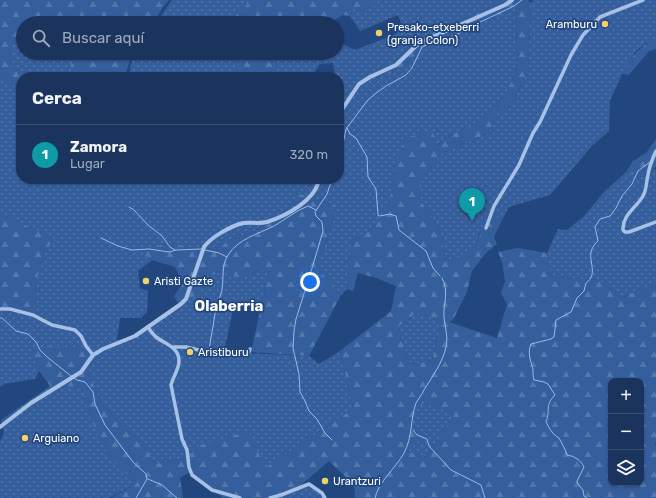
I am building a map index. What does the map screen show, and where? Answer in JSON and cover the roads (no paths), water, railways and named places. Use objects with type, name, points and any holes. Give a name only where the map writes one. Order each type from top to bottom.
[{"type":"street","points":[[344,106],[359,84],[370,77],[396,65],[419,43],[512,0]]},
{"type":"street","points":[[486,228],[494,206],[518,165],[571,55],[583,35],[600,17],[643,0]]},
{"type":"street","points":[[656,151],[648,173],[645,192],[640,201],[627,216],[623,224],[623,230],[625,232],[629,232],[656,222]]},
{"type":"street","points":[[0,427],[31,403],[81,372],[93,355],[102,349],[135,336],[181,304],[186,299],[204,247],[209,240],[243,224],[266,222],[287,212],[310,198],[317,189],[318,184]]},
{"type":"street","points":[[0,309],[10,309],[34,315],[52,325],[75,330],[81,336],[93,355]]},
{"type":"street","points":[[148,327],[155,336],[173,347],[177,354],[179,361],[172,385],[182,439],[187,450],[189,467],[192,475],[212,490],[240,498]]},
{"type":"street","points":[[173,347],[186,347],[215,354],[249,352],[250,349]]},
{"type":"street","points":[[270,498],[309,484],[322,493],[325,498]]},
{"type":"waterway","points":[[344,139],[346,129],[368,100],[386,86],[406,75],[412,68],[422,47],[460,33],[465,28],[514,6],[522,0]]},
{"type":"waterway","points":[[347,128],[350,134],[356,138],[367,157],[368,177],[376,189],[378,215],[390,214],[396,216],[399,230],[426,251],[433,268],[440,276]]},
{"type":"waterway","points":[[587,498],[584,496],[583,490],[577,481],[584,467],[583,465],[577,459],[567,455],[559,438],[551,431],[546,421],[550,402],[555,395],[548,384],[534,380],[529,351],[531,344],[554,337],[556,320],[571,312],[577,298],[584,291],[586,283],[592,276],[591,252],[598,241],[595,227],[600,219],[610,216],[622,196],[632,184],[638,171],[650,162]]},
{"type":"waterway","points":[[330,184],[327,194],[315,212],[316,216],[322,222],[323,231],[296,319],[293,348],[299,374],[300,392],[309,411],[317,419],[325,433],[332,440]]},
{"type":"waterway","points":[[209,350],[215,314],[222,290],[224,263],[232,249],[255,234],[274,226],[303,208],[308,206],[316,210]]},
{"type":"waterway","points":[[129,207],[162,236],[170,247],[175,250]]},
{"type":"waterway","points":[[101,238],[118,246],[132,250],[149,249],[169,252],[176,250],[201,249]]},
{"type":"waterway","points":[[205,250],[219,253],[227,257]]},
{"type":"waterway","points":[[375,498],[383,481],[401,459],[407,447],[416,403],[445,353],[447,342],[444,316],[446,290],[442,278]]},
{"type":"waterway","points":[[0,318],[2,318],[16,331],[28,334],[46,356],[71,376]]},
{"type":"waterway","points":[[74,378],[85,382],[93,392],[95,404],[105,425],[133,462],[146,474],[147,479],[136,498]]},
{"type":"waterway","points":[[413,430],[417,435],[427,439],[429,446],[451,470],[481,485],[485,498]]},
{"type":"waterway","points":[[148,479],[162,485],[177,498]]},
{"type":"place","name":"Aramburu","points":[[605,24]]},
{"type":"place","name":"Presako-etxeberri (granja Colon)","points":[[379,33]]},
{"type":"place","name":"Zamora","points":[[472,221]]},
{"type":"place","name":"Aristi Gazte","points":[[146,281]]},
{"type":"place","name":"Aristiburu","points":[[190,352]]},
{"type":"place","name":"Arguiano","points":[[25,438]]},
{"type":"place","name":"Urantzuri","points":[[325,481]]},
{"type":"district","name":"Olaberria","points":[[229,306]]}]
